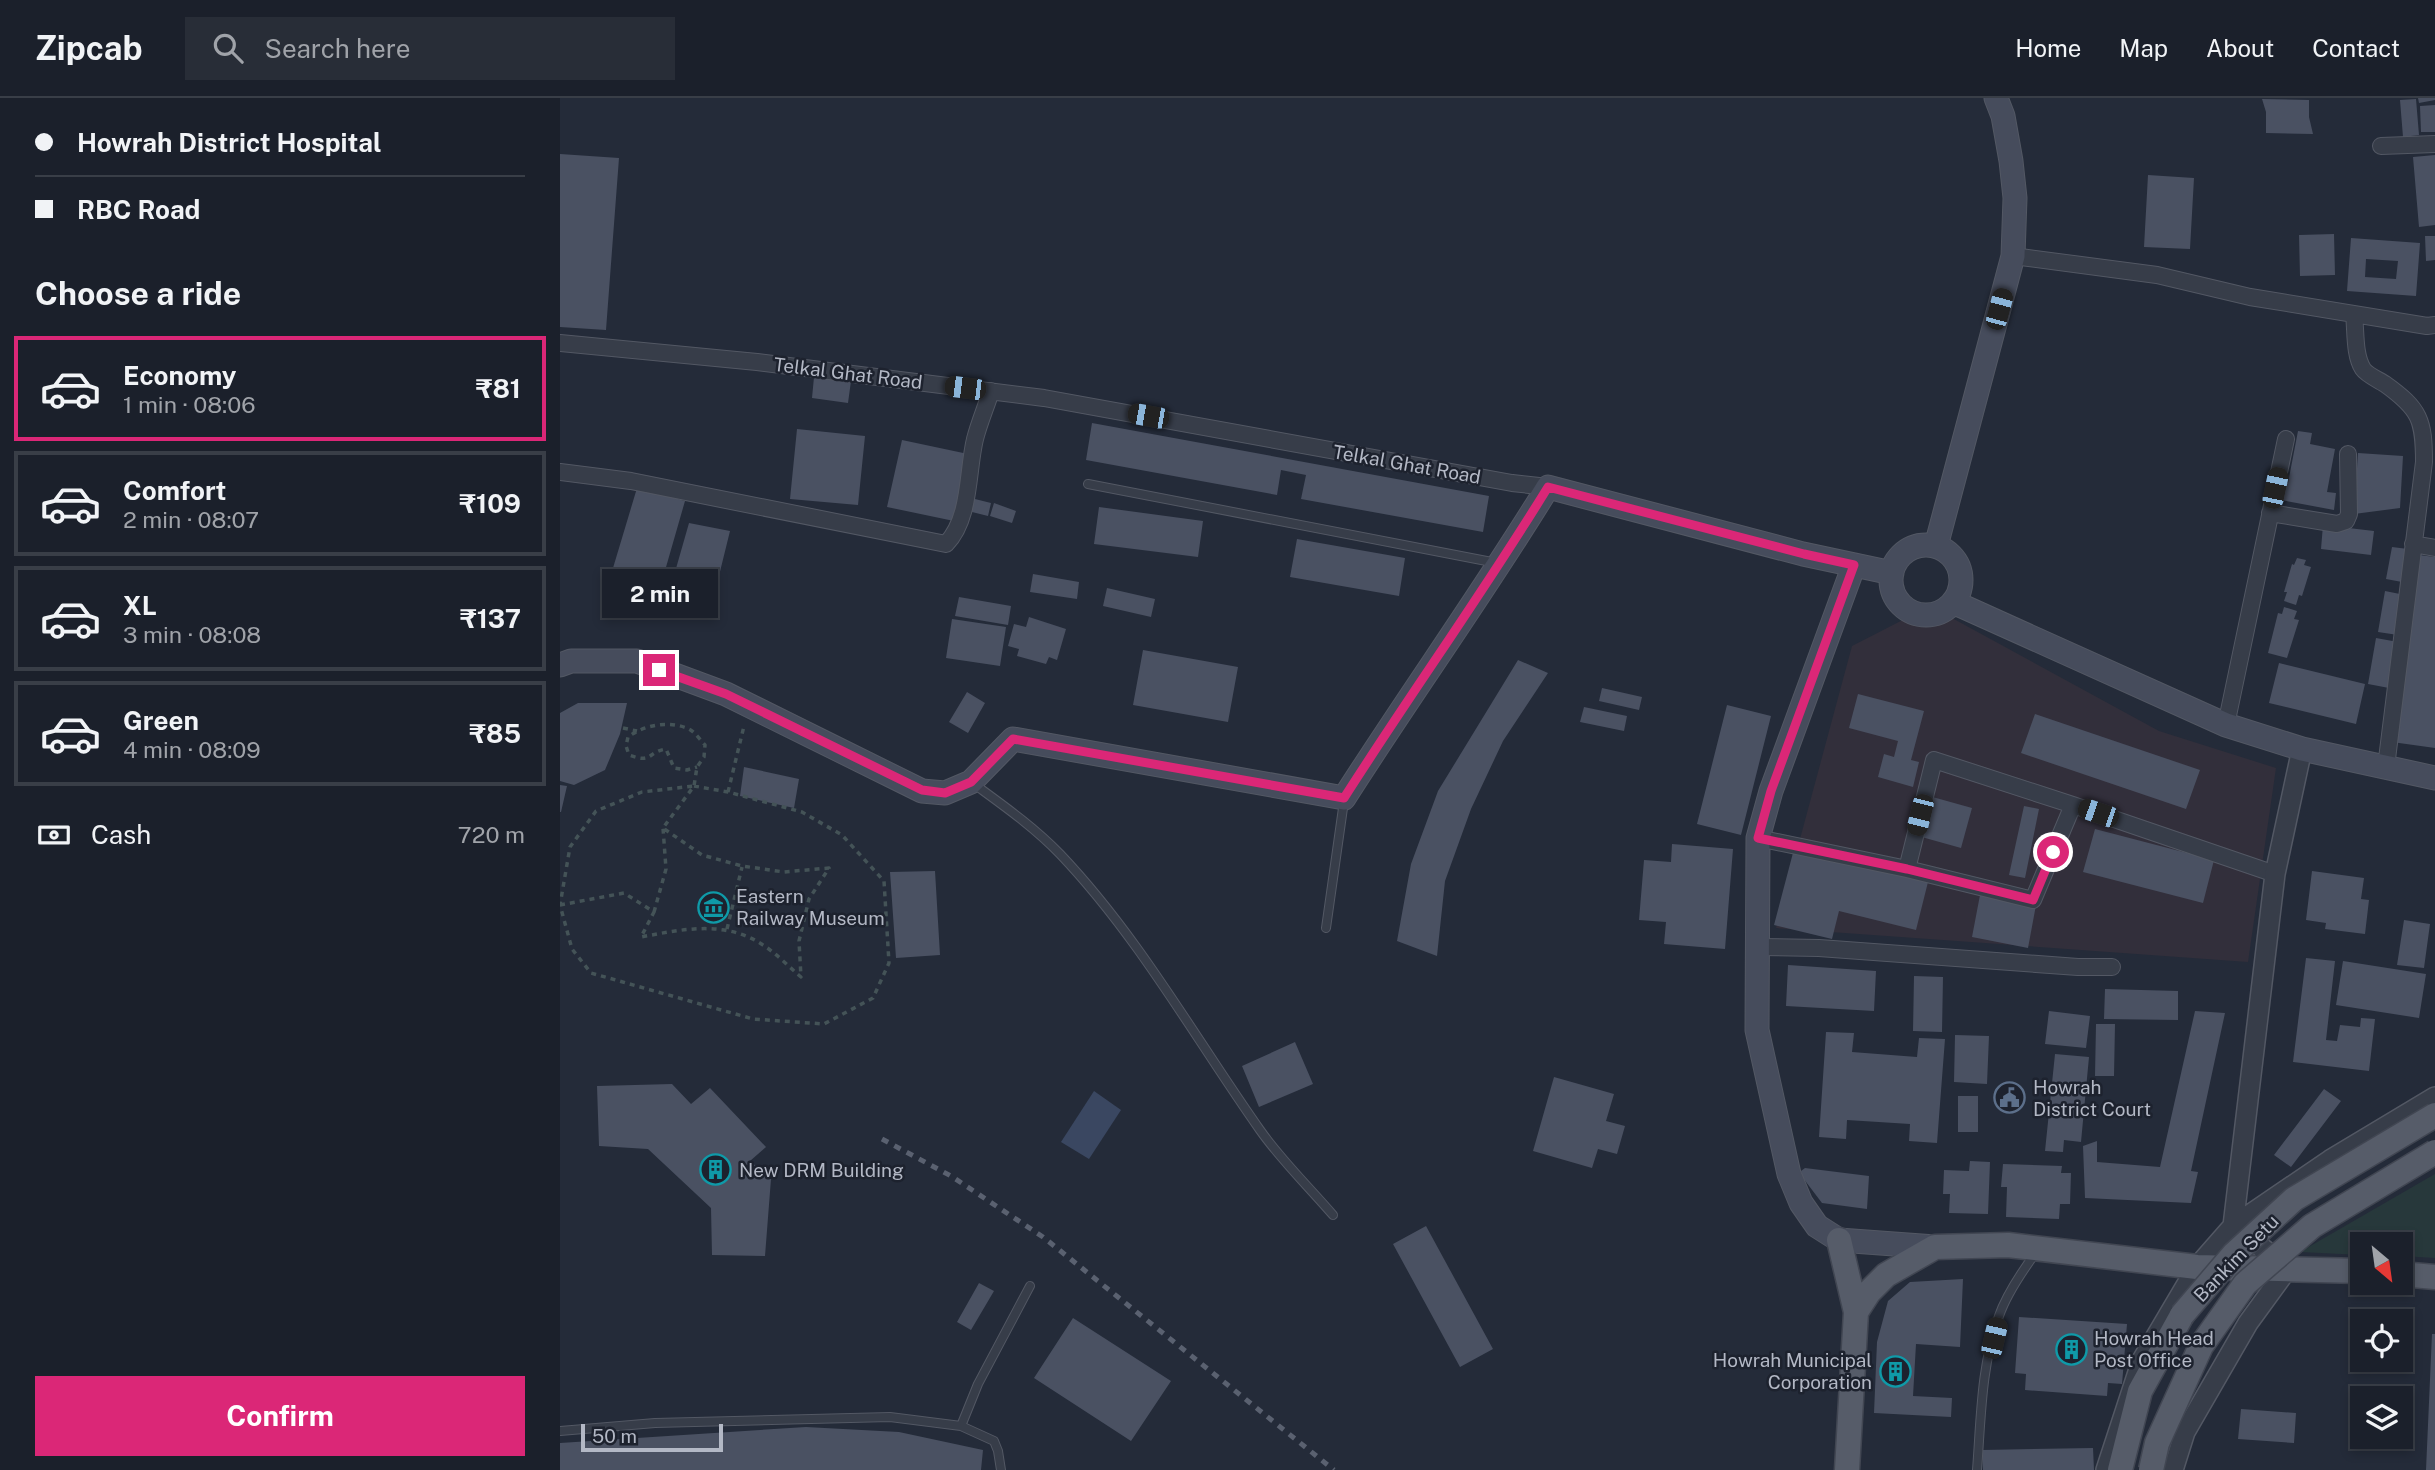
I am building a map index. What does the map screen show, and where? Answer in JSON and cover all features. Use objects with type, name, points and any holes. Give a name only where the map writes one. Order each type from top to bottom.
[{"type":"main road","points":[[1936,546],[2013,256],[2015,198],[2011,160],[2003,116],[1996,98]]},
{"type":"main road","points":[[560,664],[571,661],[636,662],[726,694],[922,790],[945,793],[971,782],[1013,739],[1344,798],[1548,487],[1804,554],[1892,573]]},
{"type":"main road","points":[[1936,546],[1954,559],[1960,569],[1959,592],[1953,602],[1934,614],[1911,611],[1895,595],[1892,573],[1903,553],[1913,547],[1936,546]]},
{"type":"main road","points":[[1854,565],[1771,791],[1758,838],[1757,1030],[1789,1174],[1801,1203],[1817,1226],[1839,1240],[1936,1247],[2008,1245],[2197,1267],[2350,1271]]},
{"type":"main road","points":[[1953,602],[2226,724],[2302,749],[2435,778]]},
{"type":"main road","name":"Bankim Setu","points":[[2120,1470],[2140,1391],[2182,1315],[2234,1254],[2294,1199],[2435,1115]]},
{"type":"main road","name":"Bankim Setu","points":[[2151,1470],[2157,1443],[2201,1346],[2245,1284],[2312,1226],[2435,1152]]},
{"type":"main road","points":[[1839,1240],[1856,1312],[1847,1470]]},
{"type":"main road","points":[[1856,1312],[1869,1292],[1886,1275],[1936,1247]]},
{"type":"main road","points":[[2413,1275],[2435,1277]]},
{"type":"street","points":[[2381,146],[2435,144]]},
{"type":"street","points":[[2013,256],[2157,275],[2354,315],[2435,325]]},
{"type":"street","points":[[2354,315],[2357,349],[2363,370],[2404,398],[2420,418],[2424,441],[2424,462],[2386,767]]},
{"type":"street","name":"Telkal Ghat Road","points":[[560,343],[757,362],[1044,397],[1512,483],[1548,487]]},
{"type":"street","points":[[560,472],[631,481],[946,544],[955,535],[971,472],[975,440],[991,391]]},
{"type":"street","points":[[2226,724],[2286,439]]},
{"type":"street","points":[[2270,513],[2337,524],[2346,521],[2349,514],[2348,454]]},
{"type":"street","points":[[2413,544],[2435,548]]},
{"type":"street","points":[[2233,1226],[2275,874],[2302,749]]},
{"type":"street","points":[[1907,869],[1934,761],[2275,874]]},
{"type":"street","points":[[1758,838],[1907,869],[2033,900],[2073,805]]},
{"type":"street","points":[[1757,947],[1819,948],[2078,967],[2112,967]]},
{"type":"street","points":[[2106,1470],[2142,1360],[2197,1267],[2233,1226],[2330,1160],[2435,1097]]},
{"type":"street","points":[[2173,1470],[2185,1432],[2248,1323],[2288,1268],[2233,1226]]},
{"type":"lane","points":[[1088,484],[1500,564]]},
{"type":"lane","points":[[971,782],[1020,817],[1060,854],[1111,913],[1262,1132],[1333,1215]]},
{"type":"lane","points":[[1326,928],[1344,798]]},
{"type":"lane","points":[[1977,1470],[1983,1383],[1999,1315],[2023,1270],[2039,1248]]},
{"type":"lane","points":[[961,1426],[978,1384],[1030,1286]]},
{"type":"lane","points":[[560,1431],[655,1423],[890,1417],[961,1426],[994,1441],[1001,1470]]},
{"type":"path","points":[[728,792],[749,705]]},
{"type":"path","points":[[663,828],[702,855],[742,866],[784,872],[830,867],[809,899],[799,941],[801,977],[762,944],[727,929],[691,928],[641,937],[654,912],[666,869],[663,828],[694,786],[697,766],[704,757],[705,745],[691,730],[668,724],[637,731],[628,737],[626,746],[629,755],[642,760],[652,757],[657,750],[666,749],[674,768],[687,770],[697,766]]},
{"type":"path","points":[[624,728],[637,731]]},
{"type":"path","points":[[694,786],[728,792],[802,812],[842,835],[884,881],[889,963],[873,998],[824,1024],[753,1019],[591,972],[572,948],[560,905],[570,847],[596,811],[642,792],[694,786]]},
{"type":"path","points":[[727,929],[742,866]]},
{"type":"path","points":[[560,905],[624,893],[654,912]]},
{"type":"shaded area","points":[[1930,606],[2159,731],[2276,768],[2248,962],[1776,928],[1852,646]]},
{"type":"shaded area","points":[[2435,1174],[2435,1258],[2413,1257],[2413,1232],[2350,1232],[2350,1254],[2300,1252]]},
{"type":"water","points":[[1094,1091],[1121,1110],[1089,1159],[1061,1142]]},
{"type":"building","points":[[2418,98],[2435,98],[2435,100],[2419,103]]},
{"type":"building","points":[[2262,99],[2309,100],[2313,134],[2266,133],[2266,112]]},
{"type":"building","points":[[2416,99],[2419,135],[2403,137],[2400,100]]},
{"type":"building","points":[[2435,105],[2435,132],[2421,132],[2420,106]]},
{"type":"building","points":[[560,154],[619,158],[606,330],[560,327]]},
{"type":"building","points":[[2435,155],[2435,225],[2419,227],[2413,157]]},
{"type":"building","points":[[2148,175],[2194,178],[2190,249],[2144,247]]},
{"type":"building","points":[[2334,234],[2335,275],[2300,276],[2299,235]]},
{"type":"building","points":[[2425,236],[2435,236],[2435,260],[2426,261]]},
{"type":"building","points":[[2351,238],[2420,243],[2416,296],[2347,291]],"holes":[[[2366,259],[2398,261],[2396,279],[2365,277]]]},
{"type":"building","points":[[814,377],[851,381],[848,403],[812,398]]},
{"type":"building","points":[[1092,423],[1489,496],[1483,532],[1301,499],[1306,475],[1281,470],[1277,495],[1086,460]]},
{"type":"building","points":[[797,429],[865,436],[858,505],[790,499]]},
{"type":"building","points":[[2298,431],[2312,433],[2310,444],[2335,449],[2327,492],[2336,493],[2334,510],[2281,500],[2284,483],[2288,483]]},
{"type":"building","points":[[902,440],[968,454],[954,521],[887,507]]},
{"type":"building","points":[[2358,453],[2403,456],[2400,508],[2354,514]]},
{"type":"building","points":[[637,488],[685,501],[656,602],[607,588]]},
{"type":"building","points":[[971,498],[991,503],[988,516],[968,511]]},
{"type":"building","points":[[994,503],[1016,511],[1012,523],[990,516]]},
{"type":"building","points":[[1099,507],[1203,521],[1198,557],[1094,544]]},
{"type":"building","points":[[689,523],[730,531],[714,596],[671,586]]},
{"type":"building","points":[[2323,525],[2374,531],[2371,555],[2321,549]]},
{"type":"building","points":[[1297,539],[1405,558],[1399,596],[1290,577]]},
{"type":"building","points":[[2392,547],[2408,549],[2402,582],[2386,579]]},
{"type":"building","points":[[2419,555],[2435,557],[2435,748],[2392,742]]},
{"type":"building","points":[[2297,558],[2306,560],[2304,565],[2311,567],[2302,596],[2299,595],[2296,605],[2284,601],[2287,592],[2284,592],[2292,564],[2294,565]]},
{"type":"building","points":[[1033,574],[1079,582],[1077,599],[1030,592]]},
{"type":"building","points":[[1107,588],[1155,599],[1151,617],[1103,606]]},
{"type":"building","points":[[2385,591],[2405,595],[2398,635],[2378,632]]},
{"type":"building","points":[[959,597],[1011,606],[1008,625],[955,616]]},
{"type":"building","points":[[2284,607],[2297,611],[2294,619],[2299,620],[2287,658],[2268,653],[2278,613],[2282,614]]},
{"type":"building","points":[[1029,617],[1066,629],[1057,660],[1049,657],[1046,664],[1017,656],[1019,649],[1008,646],[1014,624],[1026,627]]},
{"type":"building","points":[[952,619],[1006,627],[1000,666],[946,658]]},
{"type":"building","points":[[2376,638],[2398,642],[2389,688],[2368,684]]},
{"type":"building","points":[[1143,650],[1238,667],[1228,722],[1133,705]]},
{"type":"building","points":[[1518,660],[1548,673],[1503,741],[1471,809],[1445,881],[1437,956],[1397,941],[1411,864],[1438,791]]},
{"type":"building","points":[[2279,663],[2365,684],[2356,724],[2269,703]]},
{"type":"building","points":[[1602,688],[1642,697],[1639,710],[1599,701]]},
{"type":"building","points":[[967,692],[985,703],[968,733],[949,722]]},
{"type":"building","points":[[1858,694],[1924,711],[1911,760],[1919,762],[1913,787],[1878,777],[1884,754],[1894,757],[1898,741],[1849,728]]},
{"type":"building","points":[[578,703],[627,703],[620,734],[605,770],[574,785],[560,781],[560,713]]},
{"type":"building","points":[[1727,705],[1771,716],[1741,835],[1697,824]]},
{"type":"building","points":[[1584,707],[1627,716],[1624,731],[1580,722]]},
{"type":"building","points":[[2035,714],[2200,770],[2186,809],[2021,753]]},
{"type":"building","points":[[744,767],[799,779],[794,808],[740,796]]},
{"type":"building","points":[[560,785],[567,786],[561,812],[560,812]]},
{"type":"building","points":[[1929,796],[1972,808],[1961,848],[1918,836]]},
{"type":"building","points":[[2024,806],[2039,809],[2025,878],[2009,875]]},
{"type":"building","points":[[2095,829],[2214,860],[2203,903],[2083,872]]},
{"type":"building","points":[[1672,844],[1733,849],[1725,949],[1664,944],[1666,922],[1639,920],[1644,860],[1671,862]]},
{"type":"building","points":[[1794,849],[1928,882],[1916,930],[1839,911],[1832,939],[1774,925]]},
{"type":"building","points":[[935,871],[940,955],[896,958],[890,872]]},
{"type":"building","points":[[2312,871],[2364,878],[2361,899],[2369,900],[2365,934],[2325,929],[2326,923],[2306,920]]},
{"type":"building","points":[[1980,895],[2036,905],[2028,948],[1972,937]]},
{"type":"building","points":[[2404,920],[2430,924],[2424,968],[2397,965]]},
{"type":"building","points":[[2306,958],[2335,961],[2326,1040],[2337,1041],[2340,1025],[2360,1027],[2361,1018],[2375,1019],[2369,1071],[2293,1062]]},
{"type":"building","points":[[2343,961],[2426,974],[2419,1018],[2336,1005]]},
{"type":"building","points":[[1788,965],[1876,971],[1874,1011],[1786,1006]]},
{"type":"building","points":[[1914,976],[1943,977],[1942,1032],[1913,1031]]},
{"type":"building","points":[[2105,989],[2178,991],[2178,1020],[2104,1019]]},
{"type":"building","points":[[2049,1011],[2090,1016],[2086,1048],[2045,1044]]},
{"type":"building","points":[[2195,1011],[2225,1013],[2191,1171],[2198,1172],[2191,1203],[2085,1198],[2083,1146],[2097,1141],[2097,1162],[2160,1167]]},
{"type":"building","points":[[2096,1024],[2115,1024],[2114,1076],[2095,1076]]},
{"type":"building","points":[[1826,1032],[1854,1033],[1852,1052],[1917,1057],[1919,1038],[1945,1039],[1937,1143],[1909,1141],[1910,1124],[1847,1120],[1846,1139],[1819,1137]]},
{"type":"building","points":[[1955,1035],[1989,1036],[1987,1084],[1954,1082]]},
{"type":"building","points":[[1295,1042],[1313,1084],[1259,1107],[1242,1066]]},
{"type":"building","points":[[2055,1054],[2089,1057],[2081,1142],[2064,1140],[2063,1152],[2045,1151]]},
{"type":"building","points":[[1554,1077],[1614,1094],[1606,1121],[1625,1126],[1617,1154],[1598,1149],[1592,1168],[1533,1151]]},
{"type":"building","name":"New DRM Building","points":[[672,1084],[691,1104],[710,1088],[766,1147],[750,1161],[771,1179],[765,1256],[712,1255],[711,1208],[648,1149],[599,1146],[597,1086]]},
{"type":"building","points":[[2324,1089],[2341,1101],[2291,1167],[2274,1155]]},
{"type":"building","points":[[1958,1096],[1978,1096],[1978,1132],[1958,1132]]},
{"type":"building","points":[[1970,1161],[1990,1162],[1988,1214],[1949,1213],[1950,1194],[1943,1194],[1944,1170],[1969,1171]]},
{"type":"building","points":[[2003,1164],[2062,1166],[2061,1173],[2071,1173],[2070,1204],[2060,1204],[2059,1219],[2006,1217],[2007,1187],[2001,1187]]},
{"type":"building","points":[[1805,1168],[1869,1176],[1867,1209],[1822,1203],[1803,1178],[1801,1171]]},
{"type":"building","points":[[1426,1226],[1493,1349],[1460,1367],[1393,1244]]},
{"type":"building","name":"Howrah Municipal Corporation","points":[[1963,1279],[1960,1347],[1916,1344],[1913,1396],[1952,1398],[1951,1417],[1874,1413],[1877,1342],[1888,1301],[1910,1282]]},
{"type":"building","points":[[979,1283],[994,1291],[971,1330],[957,1322]]},
{"type":"building","name":"Howrah Head Post Office","points":[[2019,1317],[2127,1324],[2122,1384],[2108,1383],[2107,1396],[2025,1390],[2026,1374],[2015,1373]]},
{"type":"building","points":[[1073,1318],[1171,1381],[1131,1441],[1034,1378]]},
{"type":"building","points":[[2432,1334],[2435,1334],[2435,1470],[2426,1470]]},
{"type":"building","points":[[2241,1409],[2296,1413],[2294,1443],[2238,1439]]},
{"type":"building","points":[[806,1427],[899,1432],[983,1450],[981,1470],[560,1470],[560,1443]]},
{"type":"building","points":[[2093,1448],[2094,1470],[1983,1470],[1982,1450]]},
{"type":"railway","points":[[882,1139],[951,1176],[1043,1237],[1334,1470]]},
{"type":"place","name":"Eastern Railway Museum","points":[[713,907]]},
{"type":"place","name":"Howrah District Court","points":[[2010,1098]]},
{"type":"place","name":"New DRM Building","points":[[716,1170]]},
{"type":"place","name":"Howrah Head Post Office","points":[[2071,1349]]},
{"type":"place","name":"Howrah Municipal Corporation","points":[[1895,1371]]},
{"type":"route","points":[[659,670],[726,694],[922,790],[945,793],[971,782],[1013,739],[1344,798],[1548,487],[1854,565],[1771,791],[1758,838],[1907,869],[2033,900],[2053,852]]}]
